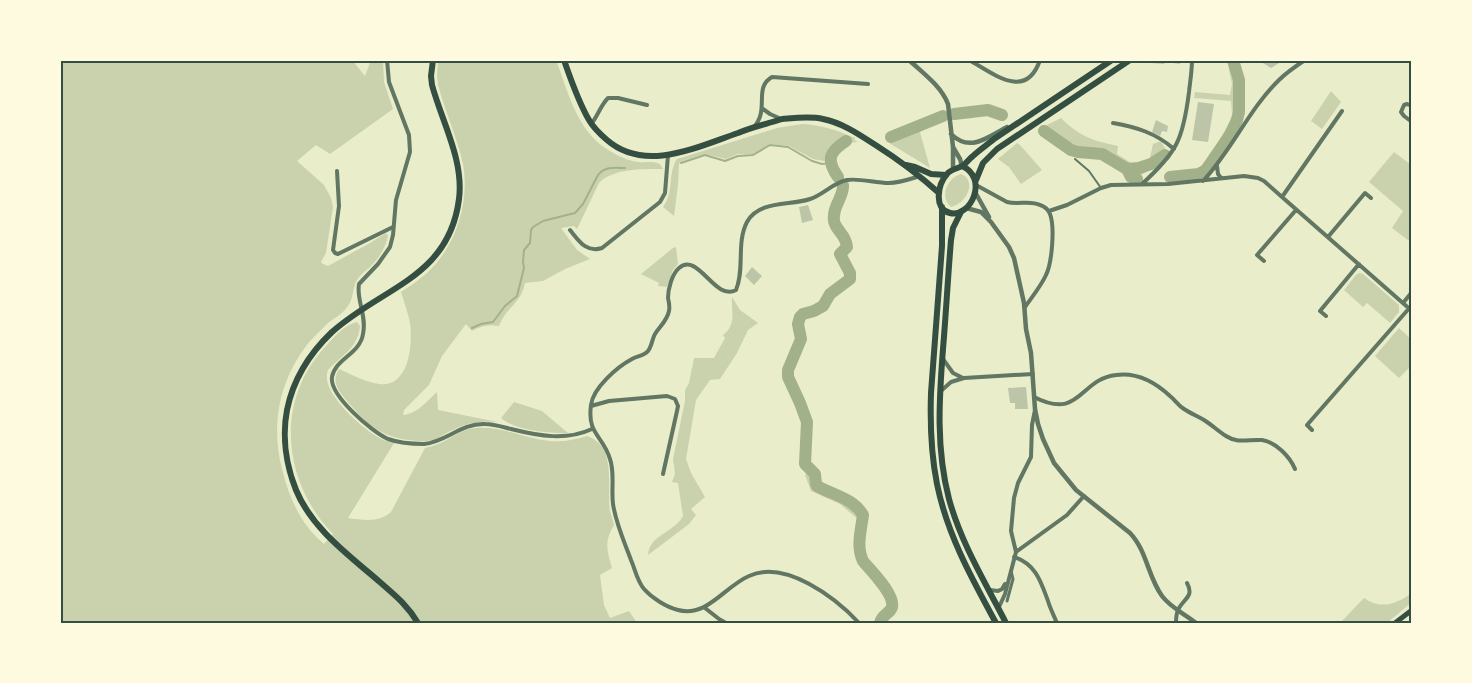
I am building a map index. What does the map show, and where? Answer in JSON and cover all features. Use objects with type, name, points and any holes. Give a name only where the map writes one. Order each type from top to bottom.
[{"type":"main road","points":[[418,623],[400,599],[318,526],[296,490],[286,453],[285,437],[286,417],[291,395],[302,369],[312,355],[333,331],[429,264],[444,244],[452,228],[457,212],[459,173],[432,85],[433,60]]},
{"type":"main road","points":[[564,60],[581,104],[592,124],[613,145],[630,153],[645,156],[668,154],[711,142],[764,122],[796,117],[821,118],[860,134],[906,164],[939,193]]},
{"type":"main road","points":[[994,622],[954,540],[937,486],[932,458],[930,414],[942,233],[942,207],[939,193],[946,175],[953,169],[962,166],[990,142],[1112,60]]},
{"type":"main road","points":[[1006,623],[963,540],[950,499],[941,457],[940,392],[951,240],[955,224],[972,199],[983,163],[997,149],[1130,60]]},
{"type":"main road","points":[[906,164],[931,174]]},
{"type":"main road","points":[[962,166],[971,171],[976,186]]},
{"type":"main road","points":[[920,176],[946,175]]},
{"type":"main road","points":[[942,207],[949,213],[963,210]]},
{"type":"main road","points":[[1395,623],[1412,610]]},
{"type":"street","points":[[387,60],[389,82],[409,135],[408,160],[396,200],[390,247],[385,256],[358,284],[364,328],[361,343],[332,375],[332,385],[335,391],[360,420],[378,434],[396,441],[426,444],[476,424],[553,436],[575,435],[592,429]]},
{"type":"street","points":[[909,60],[940,90],[948,104],[953,169]]},
{"type":"street","points":[[969,60],[1001,79],[1015,83],[1024,81],[1033,75],[1040,60]]},
{"type":"street","points":[[1142,184],[1166,161],[1183,128],[1192,60]]},
{"type":"street","points":[[1203,181],[1217,166],[1273,86],[1305,60]]},
{"type":"street","points":[[764,122],[762,90],[766,81],[772,77],[868,84]]},
{"type":"street","points":[[592,124],[608,98],[647,105]]},
{"type":"street","points":[[1412,106],[1404,105],[1401,112],[1412,122]]},
{"type":"street","points":[[762,108],[782,119]]},
{"type":"street","points":[[1282,196],[1342,111]]},
{"type":"street","points":[[764,122],[770,114]]},
{"type":"street","points":[[950,134],[962,142],[974,143],[1023,120]]},
{"type":"street","points":[[1113,123],[1144,131],[1160,138],[1174,149]]},
{"type":"street","points":[[953,147],[962,166]]},
{"type":"street","points":[[570,230],[585,248],[594,250],[602,248],[660,202],[664,193],[668,154]]},
{"type":"street","points":[[1217,166],[1221,178]]},
{"type":"street","points":[[337,171],[339,206],[333,244],[335,253],[342,252],[393,227]]},
{"type":"street","points":[[860,623],[810,584],[789,575],[771,571],[757,573],[741,580],[705,608],[693,611],[679,610],[660,602],[645,591],[617,525],[613,503],[611,460],[592,429],[591,406],[593,394],[603,383],[627,362],[648,351],[655,334],[668,315],[669,291],[679,268],[686,265],[694,266],[724,292],[736,290],[742,238],[747,222],[753,213],[766,207],[809,199],[848,180],[888,183],[920,176]]},
{"type":"street","points":[[1049,211],[1101,188],[1121,184],[1203,181],[1244,176],[1258,178],[1282,196],[1411,308],[1306,425],[1312,430]]},
{"type":"street","points":[[976,186],[1007,202],[1037,204],[1049,211],[1052,223],[1049,265],[1046,275],[1024,308]]},
{"type":"street","points":[[976,186],[991,222]]},
{"type":"street","points":[[1328,237],[1365,193],[1371,198]]},
{"type":"street","points":[[963,210],[981,212],[991,222],[1014,258],[1024,303],[1035,409],[1043,439],[1054,464],[1083,496],[1136,539],[1158,589],[1167,602],[1196,623]]},
{"type":"street","points":[[1264,261],[1257,255],[1296,210]]},
{"type":"street","points":[[1326,316],[1320,311],[1359,264]]},
{"type":"street","points":[[1403,303],[1412,292]]},
{"type":"street","points":[[942,358],[953,373],[964,378]]},
{"type":"street","points":[[940,392],[951,382],[964,378],[1033,374]]},
{"type":"street","points":[[1034,396],[1053,404],[1063,404],[1074,400],[1089,388],[1114,375],[1139,376],[1155,384],[1182,408],[1227,437],[1240,441],[1267,441],[1290,461],[1295,470]]},
{"type":"street","points":[[591,406],[609,401],[667,396],[675,399],[678,406],[663,474]]},
{"type":"street","points":[[1000,612],[999,604],[1005,594],[1015,554],[1011,534],[1014,498],[1018,483],[1031,457],[1035,409]]},
{"type":"street","points":[[1015,554],[1067,514],[1083,496]]},
{"type":"street","points":[[1015,554],[1033,568],[1038,576],[1057,623]]},
{"type":"street","points":[[1007,601],[1013,579],[1011,570]]},
{"type":"street","points":[[987,588],[998,591],[1008,581]]},
{"type":"street","points":[[1176,623],[1177,610],[1190,592],[1186,583]]},
{"type":"street","points":[[705,608],[726,623]]},
{"type":"lane","points":[[1075,159],[1089,171],[1101,188]]},
{"type":"green space","points":[[60,60],[352,60],[365,76],[371,60],[383,60],[384,82],[393,109],[330,154],[316,145],[297,161],[324,185],[331,198],[333,207],[326,253],[321,262],[323,264],[328,266],[386,233],[388,236],[379,257],[357,280],[348,306],[311,340],[300,354],[285,385],[280,401],[277,435],[282,469],[292,500],[302,520],[324,544],[333,534],[316,514],[303,491],[295,467],[291,442],[292,417],[298,392],[309,369],[335,336],[357,322],[360,326],[359,334],[353,346],[328,370],[329,388],[360,424],[378,437],[394,443],[348,518],[371,520],[381,518],[391,512],[425,448],[466,430],[495,429],[550,441],[587,436],[597,441],[603,449],[609,468],[609,501],[614,525],[607,546],[612,568],[600,575],[604,605],[610,618],[629,611],[637,623],[60,623]]},
{"type":"green space","points":[[438,60],[556,60],[578,117],[592,137],[618,156],[638,162],[657,163],[663,169],[620,172],[612,174],[599,183],[577,229],[574,226],[561,228],[577,250],[590,259],[543,281],[525,283],[517,301],[505,314],[499,326],[485,326],[472,331],[466,324],[442,356],[429,385],[404,410],[403,415],[417,410],[437,392],[438,410],[498,422],[470,424],[430,441],[419,441],[398,438],[374,427],[360,416],[344,397],[338,389],[336,378],[339,369],[379,384],[397,379],[403,372],[409,353],[411,332],[401,292],[424,276],[437,262],[453,237],[458,223],[465,179],[458,144],[438,85]]},
{"type":"green space","points":[[1227,60],[1232,60],[1237,82],[1235,119],[1232,125],[1210,163],[1201,171],[1167,176],[1168,173],[1190,171],[1204,165],[1230,121],[1231,101],[1194,98],[1195,92],[1230,95],[1232,84]]},
{"type":"green space","points":[[1331,91],[1341,102],[1322,129],[1311,121]]},
{"type":"green space","points":[[943,117],[944,120],[920,132],[930,168],[886,141],[904,135]]},
{"type":"green space","points":[[1061,118],[1087,137],[1118,146],[1117,154],[1136,166],[1149,162],[1153,144],[1161,141],[1166,154],[1148,171],[1127,180],[1125,174],[1100,156],[1080,154],[1075,156],[1037,130]]},
{"type":"green space","points":[[802,124],[835,130],[855,138],[854,140],[858,142],[847,143],[845,139],[842,141],[832,152],[829,162],[813,159],[789,146],[771,144],[753,154],[738,154],[726,159],[705,154],[680,162],[674,216],[663,207],[669,195],[672,171],[677,159],[777,128]]},
{"type":"green space","points":[[1017,143],[1042,170],[1021,184],[1009,167],[998,159]]},
{"type":"green space","points":[[1394,152],[1410,164],[1412,162],[1412,243],[1392,228],[1403,211],[1369,182]]},
{"type":"green space","points":[[961,174],[969,182],[968,192],[961,202],[951,207],[947,203],[946,188],[952,179]]},
{"type":"green space","points":[[676,247],[678,264],[673,270],[667,287],[658,286],[659,283],[641,274],[673,248]]},
{"type":"green space","points":[[1359,273],[1399,305],[1399,312],[1390,323],[1367,303],[1363,307],[1344,290]]},
{"type":"green space","points":[[732,297],[740,310],[758,323],[748,330],[737,353],[720,379],[710,380],[696,400],[686,459],[705,497],[691,509],[696,515],[689,524],[648,555],[653,542],[679,522],[683,516],[678,483],[672,482],[675,474],[673,459],[685,401],[685,390],[689,383],[694,358],[714,358],[725,338],[723,335],[732,322]]},
{"type":"green space","points":[[1399,328],[1412,340],[1412,365],[1399,378],[1375,356]]},
{"type":"green space","points":[[514,402],[542,411],[568,433],[533,430],[507,422],[501,418]]},
{"type":"green space","points":[[809,471],[813,476],[814,486],[856,508],[860,521],[840,504],[811,491],[805,475]]},
{"type":"green space","points":[[1412,593],[1412,602],[1387,623],[1340,623],[1364,598],[1382,605],[1400,600]]},
{"type":"building","points":[[1152,60],[1180,60],[1180,64],[1151,63]]},
{"type":"building","points":[[1258,60],[1284,60],[1271,68]]},
{"type":"building","points":[[1198,102],[1214,104],[1208,142],[1192,140]]},
{"type":"building","points":[[1156,120],[1168,126],[1167,132],[1162,131],[1160,136],[1152,132]]},
{"type":"building","points":[[808,205],[813,220],[802,223],[799,207]]},
{"type":"building","points":[[752,267],[762,276],[754,285],[745,276]]},
{"type":"building","points":[[1026,387],[1028,409],[1015,409],[1015,403],[1010,403],[1008,388]]},
{"type":"waterway","points":[[1170,177],[1199,174],[1206,170],[1230,135],[1239,112],[1239,80],[1233,60]]},
{"type":"waterway","points":[[954,114],[988,110],[1002,115]]},
{"type":"waterway","points":[[891,137],[943,116]]},
{"type":"waterway","points":[[1044,131],[1071,150],[1102,154],[1127,169],[1151,164],[1165,155]]},
{"type":"waterway","points":[[838,177],[832,166],[831,157],[836,149],[846,141]]},
{"type":"waterway","points":[[681,163],[705,155],[725,161],[738,156],[753,155],[770,145],[788,147],[812,161],[822,164],[830,163]]},
{"type":"waterway","points":[[472,328],[493,322],[505,306],[517,296],[524,268],[524,250],[530,243],[533,227],[543,221],[575,213],[583,204],[601,172],[610,168],[625,168]]},
{"type":"waterway","points":[[1127,169],[1131,177],[1137,179]]},
{"type":"waterway","points":[[843,185],[834,221],[846,243],[847,247],[840,254],[850,273],[850,279],[830,294],[823,306],[800,317],[798,324],[801,339],[788,370],[788,377],[807,422],[805,464],[815,474],[817,486],[848,501],[863,515],[860,538],[861,555],[863,561],[886,589],[892,602],[891,609],[880,623]]}]
